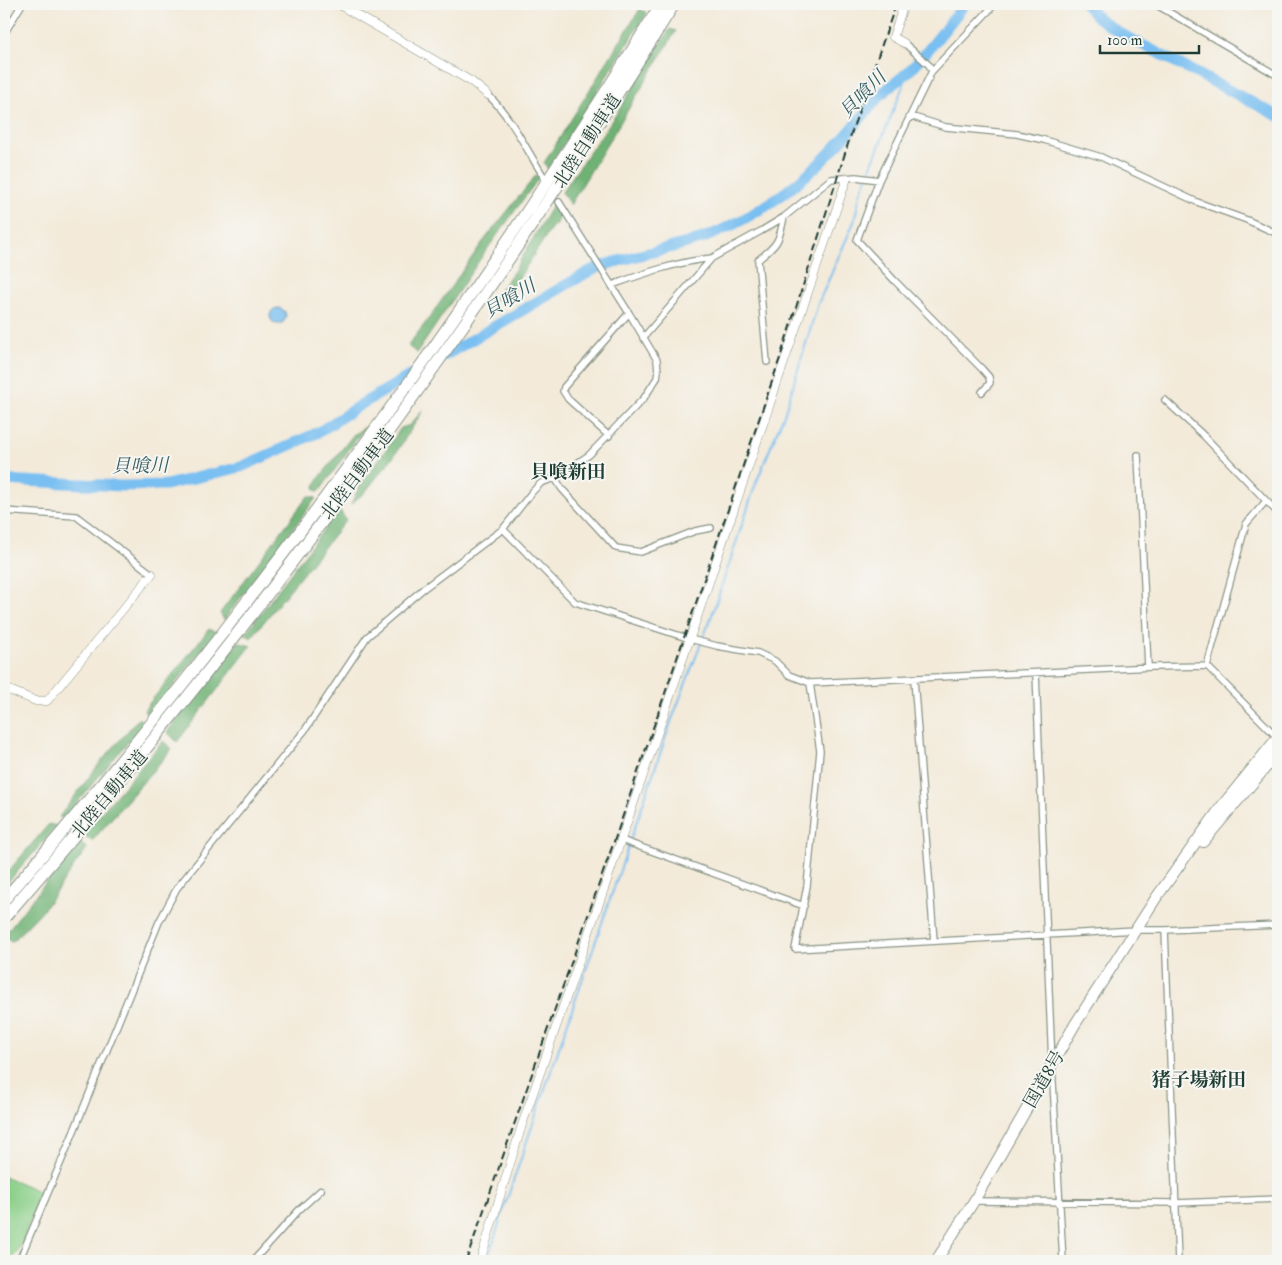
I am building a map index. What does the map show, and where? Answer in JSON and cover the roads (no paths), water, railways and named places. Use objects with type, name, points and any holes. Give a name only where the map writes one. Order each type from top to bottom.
[{"type":"highway","name":"北陸自動車道","points":[[4,900],[155,719],[249,600],[368,439],[457,314],[593,112],[661,4]]},
{"type":"highway","name":"北陸自動車道","points":[[4,918],[173,715],[266,596],[395,424],[558,186],[674,4]]},
{"type":"highway","name":"国道8号","points":[[938,1260],[1074,1026],[1156,898],[1221,807],[1278,738]]},
{"type":"highway","name":"国道8号","points":[[1156,898],[1278,753]]},
{"type":"street","points":[[4,34],[22,4]]},
{"type":"street","points":[[338,4],[472,82],[488,95],[500,106],[544,177]]},
{"type":"street","points":[[904,4],[893,37],[904,43],[931,68]]},
{"type":"street","points":[[982,392],[990,383],[989,377],[982,368],[857,240],[877,179],[910,116],[931,68],[995,4]]},
{"type":"street","points":[[1155,4],[1278,76]]},
{"type":"street","points":[[910,116],[946,126],[1016,134],[1044,140],[1101,158],[1197,202],[1247,220],[1278,234]]},
{"type":"street","points":[[643,338],[712,258],[784,217],[831,178],[877,179]]},
{"type":"street","points":[[484,1258],[522,1126],[624,840],[846,178]]},
{"type":"street","points":[[19,1261],[159,922],[177,888],[305,730],[367,637],[423,589],[503,529],[532,492],[541,484],[555,478],[589,455],[644,398],[657,378],[657,360],[559,202]]},
{"type":"street","points":[[767,362],[758,260],[775,246],[781,232],[784,217]]},
{"type":"street","points":[[611,284],[652,270],[691,260],[712,258]]},
{"type":"street","points":[[609,436],[568,399],[563,391],[564,387],[629,313]]},
{"type":"street","points":[[1165,400],[1204,436],[1278,513]]},
{"type":"street","points":[[1138,454],[1148,667]]},
{"type":"street","points":[[555,478],[562,489],[616,548],[641,552],[695,531],[711,528]]},
{"type":"street","points":[[1207,666],[1246,524],[1266,501]]},
{"type":"street","points":[[4,511],[76,516],[152,574],[47,701],[36,701],[4,688]]},
{"type":"street","points":[[503,529],[575,602],[690,639],[758,653],[775,661],[790,675],[810,683],[1148,667],[1207,666],[1278,738]]},
{"type":"street","points":[[1036,673],[1052,1064],[1063,1261]]},
{"type":"street","points":[[914,679],[934,941]]},
{"type":"street","points":[[810,683],[820,750],[808,886],[795,949],[1136,930],[1278,925],[1278,943]]},
{"type":"street","points":[[624,840],[636,846],[804,906]]},
{"type":"street","points":[[1165,930],[1178,1261]]},
{"type":"street","points":[[253,1261],[299,1210],[321,1190]]},
{"type":"street","points":[[974,1201],[1176,1203],[1278,1199]]},
{"type":"water","points":[[278,308],[284,310],[286,316],[284,322],[278,324],[272,322],[270,316],[272,310]]},
{"type":"waterway","name":"貝喰川","points":[[4,480],[121,486],[166,485],[241,467],[319,432],[360,405],[590,271],[622,260],[688,243],[720,231],[770,203],[800,181],[828,155],[884,92],[917,63],[965,4]]},
{"type":"waterway","points":[[1085,4],[1098,18],[1118,32],[1278,116]]},
{"type":"waterway","points":[[487,1261],[672,719],[712,615],[756,483],[785,412],[818,304],[854,222],[860,194],[909,71]]},
{"type":"railway","points":[[466,1261],[617,833],[780,358],[854,125],[896,4]]},
{"type":"district","name":"貝喰新田","points":[[568,471]]},
{"type":"district","name":"猪子場新田","points":[[1199,1079]]}]
